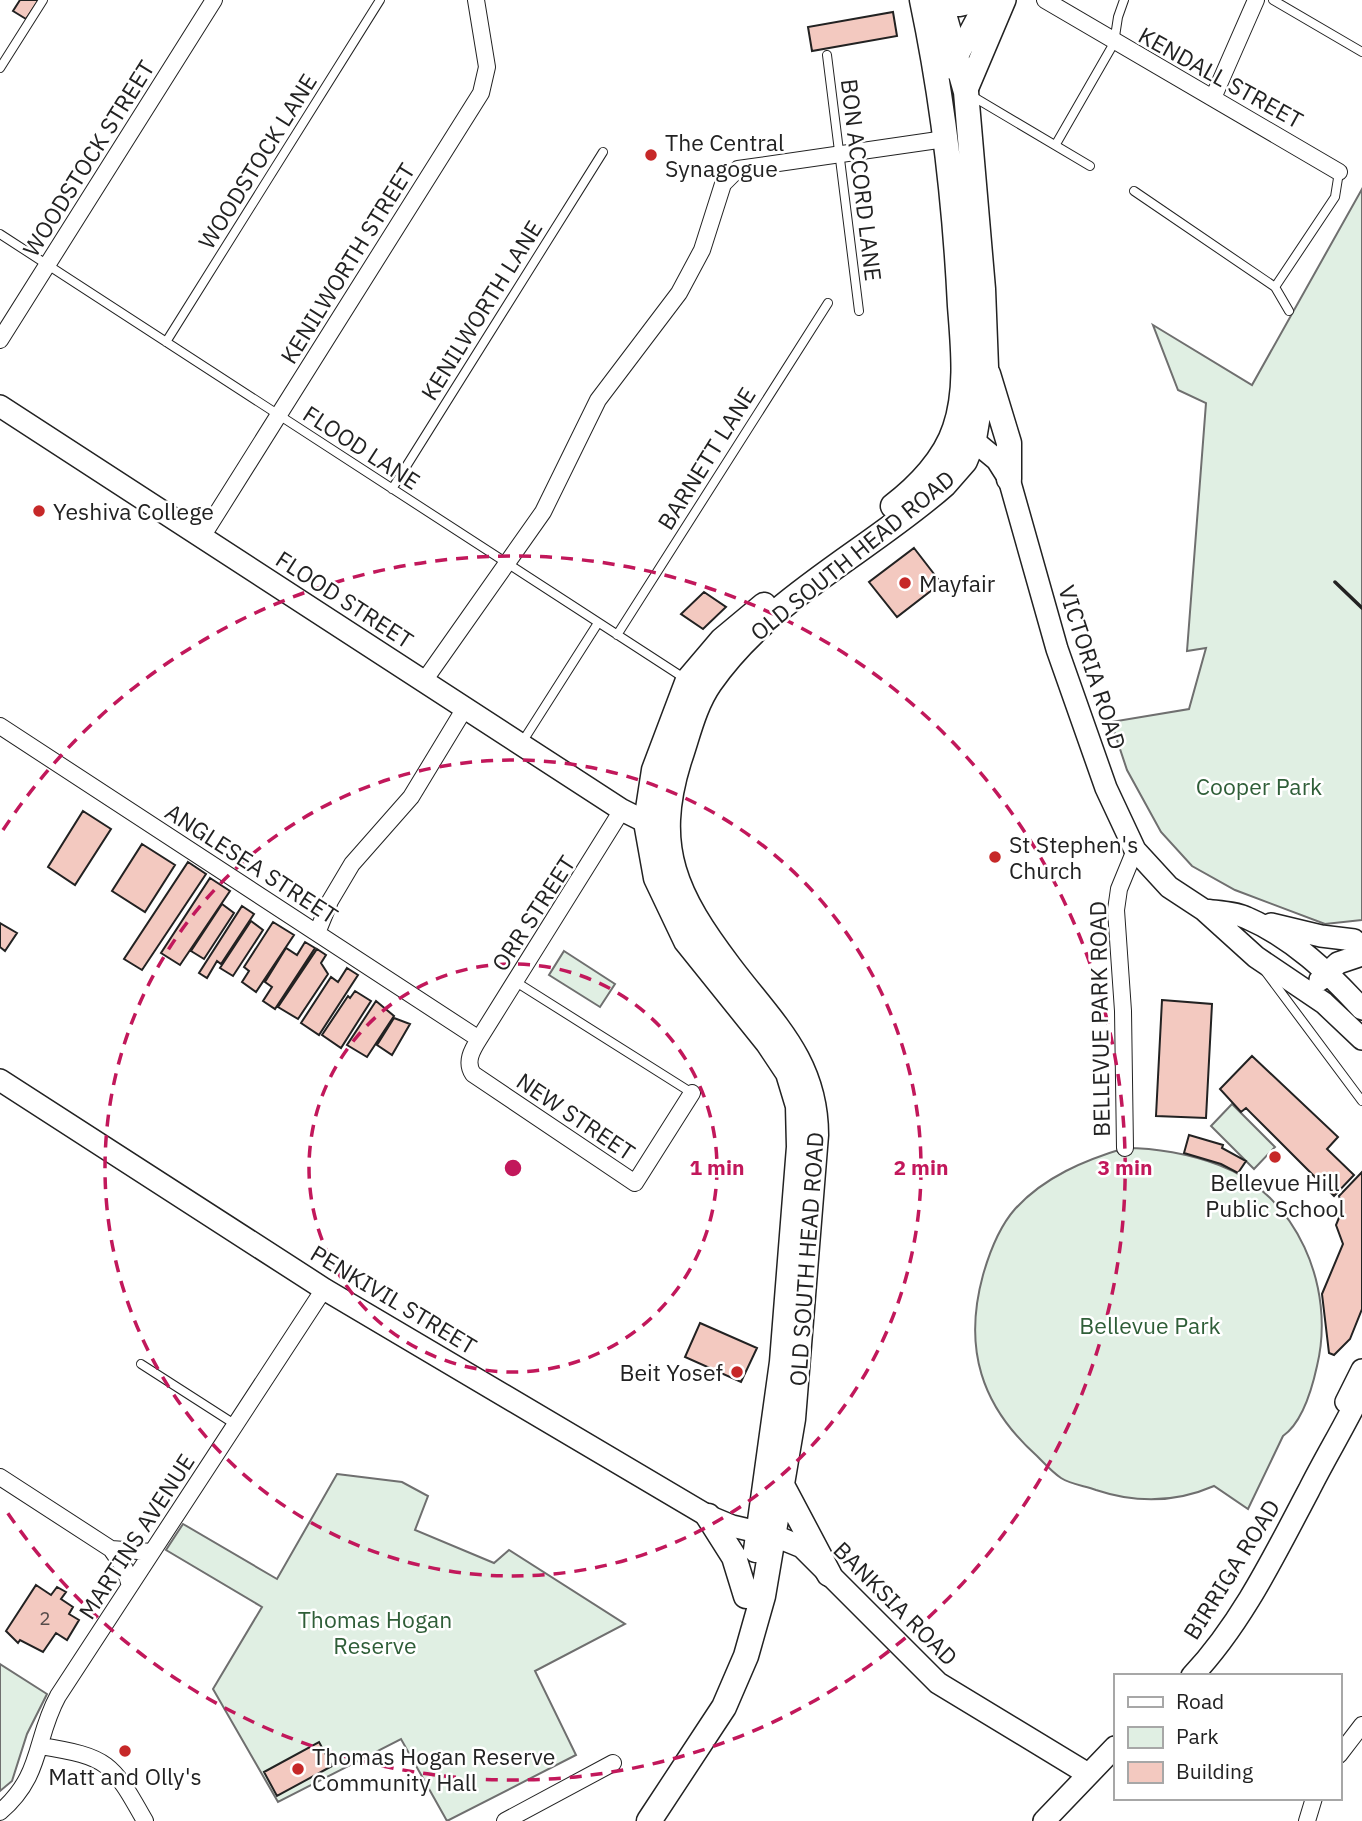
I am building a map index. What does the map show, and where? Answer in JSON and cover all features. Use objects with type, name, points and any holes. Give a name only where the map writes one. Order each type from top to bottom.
[{"type":"main road","points":[[934,1],[959,4],[977,0]]},
{"type":"main road","name":"OLD SOUTH HEAD ROAD","points":[[934,1],[966,92],[983,289],[986,367],[965,433]]},
{"type":"main road","name":"OLD SOUTH HEAD ROAD","points":[[649,1821],[715,1721],[736,1683],[755,1628],[767,1535],[799,1158],[798,1106],[788,1073],[768,1043],[686,941],[654,871],[656,824],[675,777],[695,711],[697,685],[788,603],[944,485],[965,461],[963,356],[934,1]]},
{"type":"main road","points":[[986,367],[1009,443],[1009,479]]},
{"type":"main road","name":"OLD SOUTH HEAD ROAD","points":[[631,1821],[721,1677],[783,1487],[800,1356],[815,1177],[814,1100],[799,1058],[693,916],[667,844],[656,824]]},
{"type":"main road","points":[[783,1487],[829,1574]]},
{"type":"main road","points":[[708,1516],[734,1556],[746,1596]]},
{"type":"street","name":"WOODSTOCK STREET","points":[[0,340],[214,0]]},
{"type":"street","name":"KENILWORTH STREET","points":[[201,537],[481,93],[487,68],[476,0]]},
{"type":"street","points":[[424,681],[543,512],[598,400],[679,293],[702,250],[718,194],[729,175],[738,169],[945,139],[947,79],[986,0]]},
{"type":"street","points":[[966,92],[1005,0]]},
{"type":"street","name":"KENDALL STREET","points":[[1045,0],[1114,43],[1339,172]]},
{"type":"street","points":[[1213,98],[1256,0]]},
{"type":"street","name":"FLOOD STREET","points":[[0,405],[520,745],[622,810],[656,824]]},
{"type":"street","name":"VICTORIA ROAD","points":[[965,433],[997,460],[1009,479],[1057,649],[1106,789],[1135,849],[1169,887],[1205,910],[1256,957],[1304,989],[1362,1039]]},
{"type":"street","points":[[317,933],[330,901],[352,864],[411,797],[465,708]]},
{"type":"street","name":"ANGLESEA STREET","points":[[0,726],[479,1039]]},
{"type":"street","name":"ORR STREET","points":[[479,1039],[622,810]]},
{"type":"street","name":"BELLEVUE PARK ROAD","points":[[1125,1148],[1123,1011],[1116,911],[1119,889],[1135,849]]},
{"type":"street","name":"VICTORIA ROAD","points":[[1205,910],[1245,917],[1323,967],[1362,1009]]},
{"type":"street","points":[[1245,917],[1359,944]]},
{"type":"street","points":[[1304,989],[1334,949],[1359,944]]},
{"type":"street","name":"NEW STREET","points":[[479,1039],[469,1061],[473,1074],[635,1183],[692,1093]]},
{"type":"street","name":"PENKIVIL STREET","points":[[0,1080],[324,1289],[708,1516],[767,1535]]},
{"type":"street","name":"MARTINS AVENUE","points":[[0,1812],[28,1779],[58,1696],[324,1289]]},
{"type":"street","name":"BIRRIGA ROAD","points":[[1310,1488],[1328,1438],[1362,1370]]},
{"type":"street","name":"BIRRIGA ROAD","points":[[1194,1674],[1256,1587],[1338,1441],[1362,1390]]},
{"type":"street","points":[[0,1477],[111,1549],[125,1569],[130,1586]]},
{"type":"street","name":"BANKSIA ROAD","points":[[767,1535],[802,1547],[938,1683],[1088,1774]]},
{"type":"street","points":[[111,1549],[152,1552]]},
{"type":"street","points":[[1341,1752],[1362,1725]]},
{"type":"street","points":[[41,1746],[74,1751],[107,1764],[121,1777],[145,1821]]},
{"type":"street","points":[[1044,1821],[1114,1748]]},
{"type":"street","points":[[505,1821],[613,1763]]},
{"type":"street","points":[[1307,1821],[1313,1800]]},
{"type":"lane","points":[[0,68],[43,0]]},
{"type":"lane","name":"WOODSTOCK LANE","points":[[166,342],[380,0]]},
{"type":"lane","points":[[1056,144],[1114,43],[1118,17],[1125,0]]},
{"type":"lane","points":[[1273,0],[1362,52]]},
{"type":"lane","name":"BON ACCORD LANE","points":[[827,55],[859,311]]},
{"type":"lane","points":[[966,92],[1090,166]]},
{"type":"lane","name":"KENILWORTH LANE","points":[[391,489],[603,152]]},
{"type":"lane","points":[[1275,287],[1335,197],[1339,172]]},
{"type":"lane","points":[[1134,191],[1275,287],[1289,312]]},
{"type":"lane","name":"FLOOD LANE","points":[[0,234],[697,685]]},
{"type":"lane","name":"BARNETT LANE","points":[[617,635],[828,303]]},
{"type":"lane","points":[[520,745],[598,623]]},
{"type":"lane","points":[[1256,957],[1362,1101]]},
{"type":"lane","name":"NEW STREET","points":[[516,982],[692,1093]]},
{"type":"lane","points":[[141,1364],[236,1426]]},
{"type":"green space","name":"Cooper Park","points":[[1362,189],[1362,920],[1325,924],[1235,890],[1192,866],[1161,832],[1127,770],[1111,722],[1189,709],[1206,648],[1187,651],[1206,403],[1178,390],[1153,325],[1252,385]]},
{"type":"green space","points":[[564,951],[615,984],[600,1007],[549,975]]},
{"type":"green space","points":[[1232,1104],[1275,1147],[1254,1169],[1211,1126]]},
{"type":"green space","name":"Bellevue Park","points":[[1125,1148],[1161,1150],[1196,1158],[1219,1165],[1246,1179],[1270,1198],[1289,1221],[1304,1247],[1315,1276],[1321,1306],[1321,1336],[1312,1385],[1301,1414],[1283,1436],[1248,1509],[1214,1486],[1185,1496],[1140,1499],[1111,1494],[1065,1480],[1018,1437],[1002,1417],[982,1374],[975,1327],[977,1302],[988,1258],[1005,1224],[1026,1198],[1052,1179],[1080,1164]]},
{"type":"green space","name":"Thomas Hogan Reserve","points":[[337,1474],[402,1482],[428,1496],[415,1530],[494,1563],[509,1550],[625,1624],[535,1671],[576,1755],[447,1821],[401,1739],[278,1802],[213,1689],[262,1607],[166,1550],[183,1524],[277,1579]]},
{"type":"green space","points":[[0,1664],[47,1694],[27,1734],[12,1781],[0,1791]]},
{"type":"building","points":[[20,0],[39,0],[26,19],[13,11]]},
{"type":"building","points":[[893,12],[897,36],[812,51],[808,27]]},
{"type":"building","name":"Mayfair","points":[[914,548],[941,583],[897,617],[869,582]]},
{"type":"building","points":[[704,592],[726,607],[703,629],[681,614]]},
{"type":"building","points":[[83,811],[111,829],[75,885],[48,867]]},
{"type":"building","points":[[142,844],[175,865],[145,912],[112,891]]},
{"type":"building","points":[[188,862],[206,874],[142,970],[124,959]]},
{"type":"building","points":[[210,878],[230,891],[180,965],[161,953]]},
{"type":"building","points":[[222,904],[234,913],[204,959],[191,951]]},
{"type":"building","points":[[242,906],[254,914],[221,964],[217,961],[207,978],[199,973]]},
{"type":"building","points":[[251,921],[263,930],[233,976],[220,968]]},
{"type":"building","points":[[273,922],[294,935],[256,992],[242,982],[249,971],[244,967]]},
{"type":"building","points":[[0,923],[17,933],[5,951],[0,947]]},
{"type":"building","points":[[305,942],[315,948],[275,1009],[263,1001],[272,987],[265,982],[286,948],[297,955]]},
{"type":"building","points":[[317,949],[326,955],[321,963],[328,974],[298,1019],[278,1007]]},
{"type":"building","points":[[347,968],[358,975],[319,1035],[301,1023],[331,977],[338,982]]},
{"type":"building","points":[[355,991],[371,1001],[341,1048],[322,1035],[348,996],[350,998]]},
{"type":"building","points":[[1162,1000],[1212,1004],[1206,1118],[1156,1116]]},
{"type":"building","points":[[376,1001],[394,1016],[367,1057],[347,1045]]},
{"type":"building","points":[[394,1018],[410,1024],[392,1055],[377,1045]]},
{"type":"building","points":[[1252,1056],[1338,1137],[1327,1149],[1354,1175],[1334,1196],[1246,1108],[1241,1112],[1220,1089]]},
{"type":"building","points":[[1189,1135],[1223,1145],[1222,1148],[1246,1161],[1238,1173],[1221,1164],[1184,1153]]},
{"type":"building","points":[[1362,1172],[1362,1309],[1350,1339],[1334,1355],[1329,1353],[1322,1294],[1343,1244],[1336,1225],[1343,1208],[1339,1196]]},
{"type":"building","points":[[700,1323],[757,1348],[741,1382],[685,1357]]},
{"type":"building","points":[[36,1585],[51,1595],[57,1587],[66,1592],[61,1599],[73,1607],[69,1614],[79,1620],[67,1640],[56,1633],[43,1652],[20,1640],[18,1643],[6,1631]]},
{"type":"building","name":"Thomas Hogan Reserve Community Hall","points":[[319,1742],[332,1766],[277,1796],[264,1772]]},
{"type":"wall","points":[[1335,582],[1362,608]]},
{"type":"place","name":"The Central Synagogue","points":[[651,155]]},
{"type":"place","name":"Yeshiva College","points":[[39,511]]},
{"type":"place","name":"Mayfair","points":[[905,583]]},
{"type":"place","name":"St Stephen's Church","points":[[995,857]]},
{"type":"place","name":"Bellevue Hill Public School","points":[[1275,1157]]},
{"type":"place","name":"Beit Yosef","points":[[737,1372]]},
{"type":"place","name":"Matt and Olly's","points":[[125,1751]]},
{"type":"place","name":"Thomas Hogan Reserve Community Hall","points":[[298,1769]]}]
